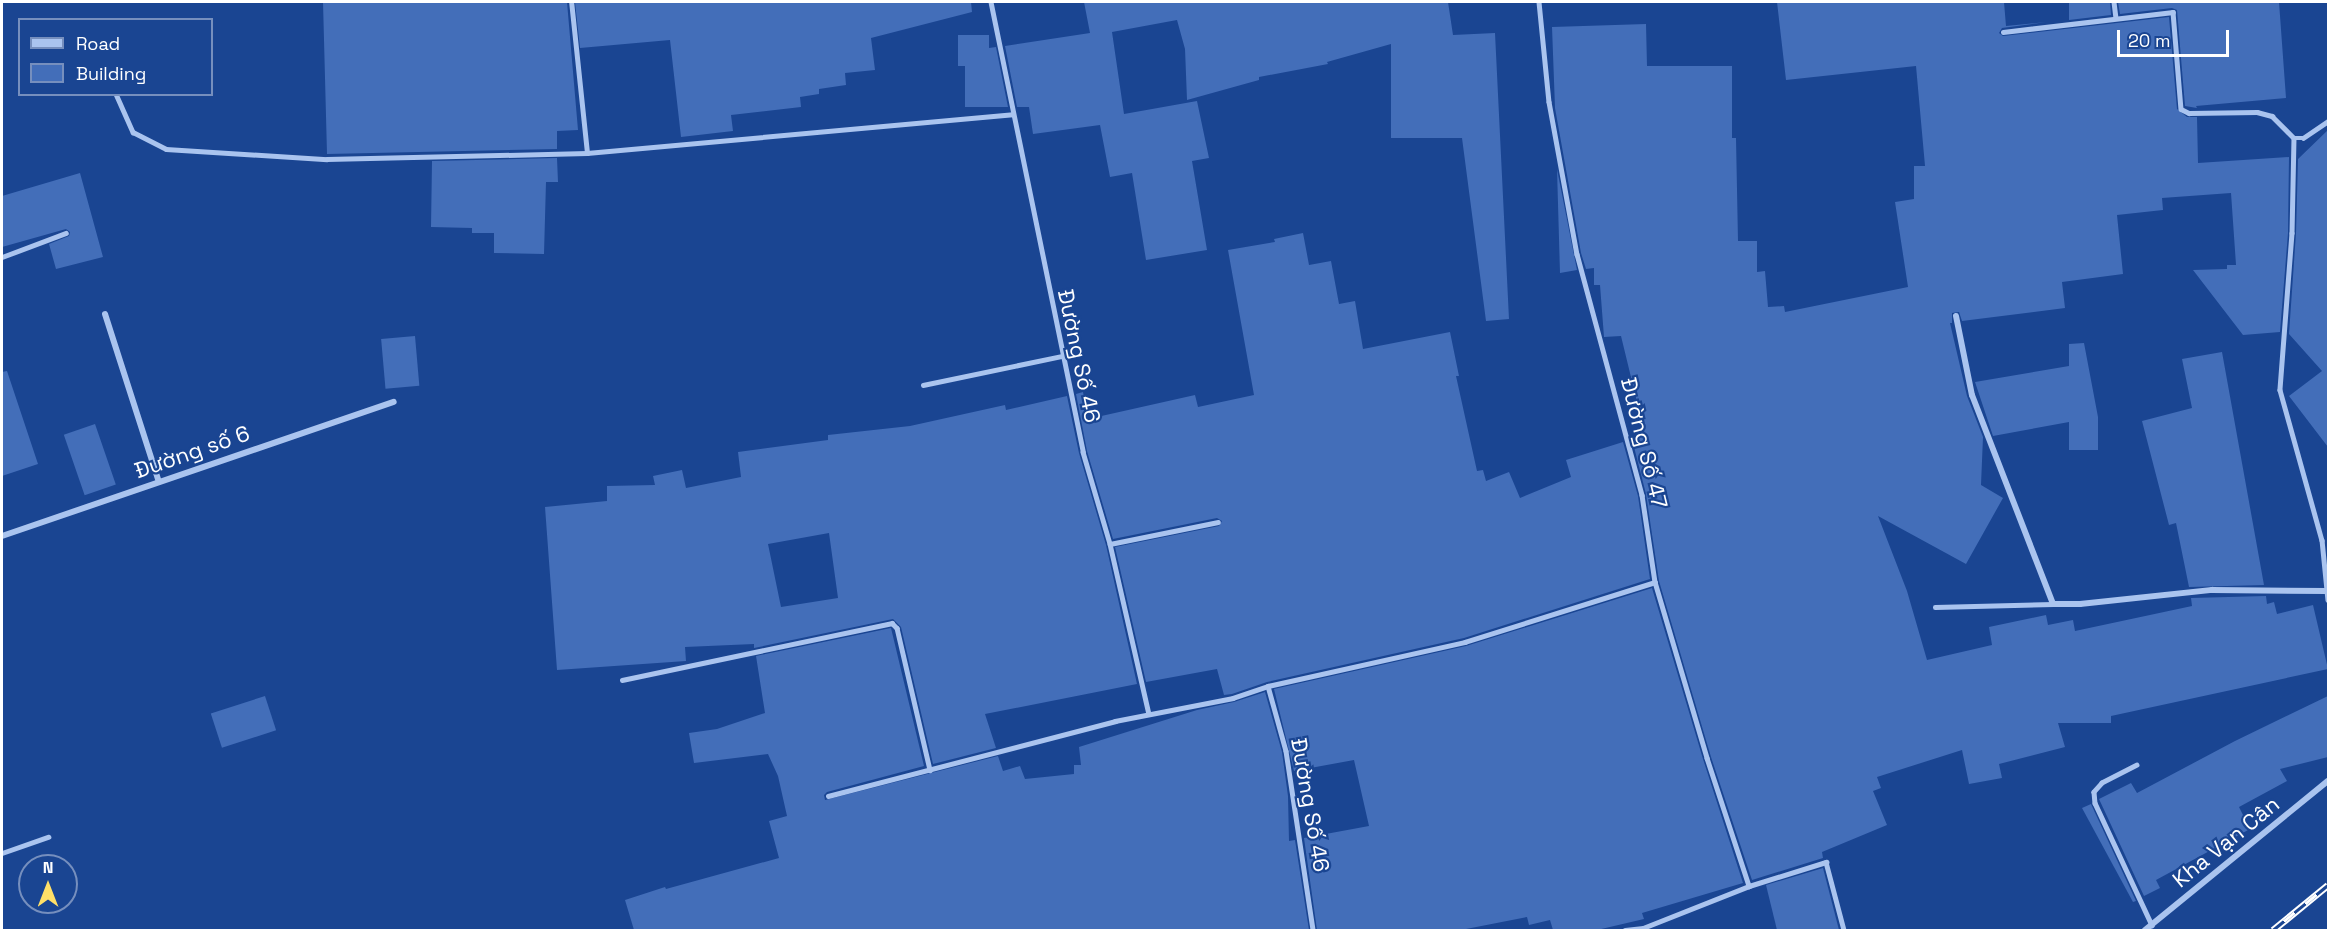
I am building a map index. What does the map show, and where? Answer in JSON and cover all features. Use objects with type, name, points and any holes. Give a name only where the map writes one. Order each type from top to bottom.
[{"type":"street","points":[[105,314],[159,482]]},
{"type":"street","points":[[1956,316],[1972,395],[2053,604],[2080,604],[2212,590],[2327,591]]},
{"type":"street","name":"Đường số 6","points":[[2,536],[394,402]]},
{"type":"street","name":"Kha Vạn Cân","points":[[2145,930],[2328,781]]},
{"type":"lane","points":[[571,2],[587,153]]},
{"type":"lane","name":"Đường Số 46","points":[[991,2],[1012,114],[1083,452],[1110,544],[1149,714]]},
{"type":"lane","name":"Đường Số 47","points":[[1539,2],[1549,102],[1577,254],[1642,495],[1655,582],[1707,758],[1749,886]]},
{"type":"lane","points":[[2114,2],[2116,18]]},
{"type":"lane","points":[[2003,32],[2172,12],[2181,109],[2189,113],[2257,111],[2272,116],[2294,138],[2303,138],[2328,121]]},
{"type":"lane","points":[[117,96],[133,132],[166,149],[327,159],[587,153],[1012,114]]},
{"type":"lane","points":[[2294,138],[2292,233],[2280,390],[2322,540],[2328,600]]},
{"type":"lane","points":[[2,257],[66,233]]},
{"type":"lane","points":[[923,385],[1062,356]]},
{"type":"lane","points":[[1110,544],[1218,522]]},
{"type":"lane","points":[[828,796],[1149,714],[1233,698],[1268,687],[1465,642],[1655,582]]},
{"type":"lane","points":[[1935,607],[2053,604]]},
{"type":"lane","points":[[622,680],[892,623],[897,628],[930,770]]},
{"type":"lane","name":"Đường Số 46","points":[[1268,687],[1286,751],[1313,930]]},
{"type":"lane","points":[[2137,765],[2102,783],[2094,792],[2095,803],[2152,925]]},
{"type":"lane","points":[[2,853],[48,837]]},
{"type":"lane","points":[[1625,930],[1643,928],[1749,886],[1826,862],[1844,930]]},
{"type":"building","points":[[323,2],[567,2],[578,130],[557,131],[557,149],[327,154]]},
{"type":"building","points":[[575,2],[971,2],[972,12],[871,38],[875,70],[845,73],[846,85],[819,89],[819,94],[800,97],[801,107],[731,115],[733,131],[681,137],[670,40],[580,48]]},
{"type":"building","points":[[1084,2],[1448,2],[1453,35],[1495,33],[1509,319],[1486,321],[1462,138],[1391,138],[1391,44],[1327,62],[1328,64],[1259,77],[1259,80],[1187,100],[1185,49],[1177,20],[1112,32],[1124,114],[1197,101],[1209,158],[1192,161],[1207,250],[1146,260],[1132,173],[1110,177],[1100,125],[1033,134],[1029,107],[1017,107],[1005,46],[1090,33]]},
{"type":"building","points":[[1777,2],[2004,2],[2006,26],[2046,22],[2002,28],[1999,33],[2003,36],[2169,17],[2177,109],[2187,117],[2197,117],[2198,163],[2289,157],[2288,233],[2280,332],[2243,335],[2193,270],[2227,269],[2227,265],[2236,265],[2231,193],[2162,198],[2163,210],[2117,215],[2123,274],[2062,282],[2065,308],[1962,321],[1959,312],[1952,313],[1952,323],[1950,323],[1967,396],[1983,437],[1981,485],[2003,498],[1966,564],[1878,516],[1907,591],[1927,660],[1992,645],[1989,627],[2046,615],[2048,625],[2073,620],[2075,631],[2192,606],[2191,598],[2266,596],[2267,604],[2274,602],[2277,614],[2313,605],[2328,669],[2111,716],[2111,723],[2058,723],[2065,747],[1999,764],[2002,778],[1969,784],[1962,750],[1877,777],[1881,788],[1873,791],[1887,825],[1822,852],[1823,858],[1752,880],[1711,757],[1659,581],[1646,494],[1632,439],[1645,435],[1621,336],[1604,337],[1600,285],[1594,285],[1594,268],[1586,269],[1581,253],[1555,108],[1552,27],[1646,24],[1647,66],[1732,66],[1732,138],[1736,138],[1738,241],[1757,241],[1757,272],[1765,271],[1768,307],[1784,306],[1785,312],[1908,287],[1895,202],[1914,199],[1914,166],[1925,166],[1916,66],[1786,80]]},
{"type":"building","points":[[2069,2],[2110,2],[2111,15],[2069,20]]},
{"type":"building","points":[[2118,2],[2279,2],[2286,98],[2196,106],[2197,108],[2185,106],[2177,10],[2172,8],[2120,14]]},
{"type":"building","points":[[958,35],[989,35],[989,48],[996,47],[1008,107],[965,107],[965,66],[958,66]]},
{"type":"building","points":[[2328,130],[2328,447],[2289,396],[2322,371],[2289,334],[2296,233],[2298,159]]},
{"type":"building","points":[[557,158],[558,182],[546,182],[544,254],[494,253],[494,233],[472,233],[472,228],[431,227],[432,161]]},
{"type":"building","points":[[1557,169],[1577,270],[1560,273]]},
{"type":"building","points":[[80,173],[103,257],[56,269],[49,244],[69,236],[70,232],[66,229],[2,247],[2,196]]},
{"type":"building","points":[[1303,233],[1309,265],[1331,261],[1339,304],[1355,301],[1363,349],[1450,332],[1459,376],[1456,376],[1477,471],[1483,470],[1486,481],[1509,472],[1520,498],[1571,477],[1566,460],[1623,442],[1638,496],[1650,579],[1464,638],[1267,682],[1232,694],[1224,695],[1217,669],[1146,682],[1115,547],[1219,526],[1222,521],[1217,518],[1113,539],[1087,451],[1076,394],[1083,392],[1088,419],[1195,395],[1198,407],[1254,395],[1228,250],[1275,242],[1274,239]]},
{"type":"building","points":[[415,336],[419,386],[385,389],[381,339]]},
{"type":"building","points":[[2084,343],[2098,417],[2098,450],[2069,450],[2069,422],[1993,436],[1975,382],[2069,366],[2069,344]]},
{"type":"building","points":[[2222,352],[2264,585],[2189,587],[2176,523],[2169,525],[2142,421],[2192,408],[2182,359]]},
{"type":"building","points":[[7,371],[38,464],[2,476],[2,372]]},
{"type":"building","points":[[1067,396],[1079,453],[1106,545],[1137,684],[985,714],[996,748],[933,764],[901,627],[893,619],[754,648],[754,644],[685,647],[686,661],[557,670],[545,507],[607,501],[607,486],[655,485],[653,476],[682,470],[686,488],[741,477],[738,452],[828,440],[828,435],[910,426],[1005,405],[1006,410]],"holes":[[[829,533],[838,598],[781,607],[768,544]]]},
{"type":"building","points":[[95,424],[116,485],[85,495],[64,435]]},
{"type":"building","points":[[1652,588],[1743,883],[1642,913],[1644,919],[1597,930],[1553,930],[1550,920],[1529,925],[1527,917],[1461,930],[1317,930],[1304,838],[1369,826],[1354,760],[1294,771],[1274,689],[1466,646]]},
{"type":"building","points":[[891,628],[924,766],[827,792],[824,795],[825,800],[998,756],[1003,771],[1020,766],[1025,779],[1074,774],[1074,765],[1081,765],[1079,747],[1197,710],[1265,692],[1282,752],[1288,796],[1289,841],[1295,840],[1309,930],[634,930],[625,900],[665,887],[666,889],[779,858],[769,821],[787,816],[778,776],[768,754],[694,763],[689,733],[717,729],[765,713],[756,656]]},
{"type":"building","points":[[265,696],[276,730],[222,748],[211,714]]},
{"type":"building","points":[[2328,696],[2328,757],[2280,769],[2287,781],[2239,807],[2250,829],[2156,880],[2160,888],[2144,896],[2099,799],[2131,783],[2137,793],[2235,741]]},
{"type":"building","points":[[2091,804],[2136,901],[2133,902],[2082,808]]},
{"type":"building","points":[[1823,868],[1839,930],[1777,930],[1766,885]]},
{"type":"railway","points":[[2273,930],[2328,885]]}]
